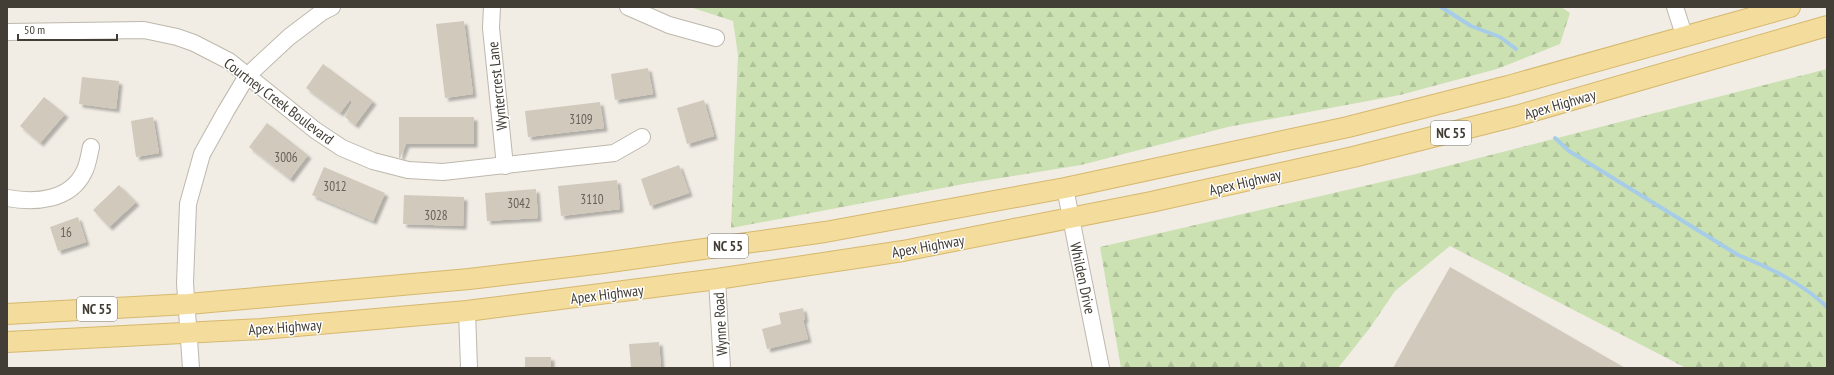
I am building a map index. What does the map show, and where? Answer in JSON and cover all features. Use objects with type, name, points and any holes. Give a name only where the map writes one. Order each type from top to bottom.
[{"type":"main road","name":"Apex Highway","points":[[7,314],[188,304],[440,282],[611,262],[825,232],[1065,188],[1348,127],[1508,86],[1685,38],[1790,7]]},
{"type":"main road","name":"Apex Highway","points":[[7,342],[270,328],[467,311],[717,279],[903,251],[1249,181],[1479,126],[1687,68],[1827,26]]},
{"type":"street","points":[[191,368],[188,304],[185,284],[188,204],[202,154],[247,76],[289,37],[322,12],[332,7]]},
{"type":"street","name":"Wyntercrest Lane","points":[[492,7],[491,28],[505,166]]},
{"type":"street","points":[[628,7],[669,25],[716,38]]},
{"type":"street","points":[[1675,7],[1685,38]]},
{"type":"street","name":"Courtney Creek Boulevard","points":[[7,32],[127,30],[160,34],[194,43],[229,61],[315,130],[342,148],[373,161],[408,170],[443,172],[614,153],[642,137]]},
{"type":"street","points":[[7,198],[26,202],[56,196],[74,187],[85,171],[91,147]]},
{"type":"street","name":"Whilden Drive","points":[[1065,188],[1101,368]]},
{"type":"street","name":"Wynne Road","points":[[717,279],[722,368]]},
{"type":"street","points":[[467,311],[469,368]]},
{"type":"green space","points":[[690,7],[1561,7],[1570,13],[1560,44],[1497,69],[1400,95],[1228,127],[1081,165],[969,183],[731,228],[738,55],[733,21]]},
{"type":"green space","points":[[1827,69],[1827,368],[1686,368],[1450,246],[1395,291],[1369,329],[1338,368],[1121,368],[1100,247],[1416,174]]},
{"type":"building","points":[[464,21],[473,94],[445,98],[436,24]]},
{"type":"building","points":[[323,64],[373,101],[355,125],[345,117],[352,102],[350,100],[340,113],[306,88]]},
{"type":"building","points":[[648,68],[653,94],[615,100],[611,74]]},
{"type":"building","points":[[82,77],[119,81],[116,109],[79,104]]},
{"type":"building","points":[[44,97],[65,114],[40,143],[20,126]]},
{"type":"building","points":[[704,100],[714,136],[687,144],[677,108]]},
{"type":"building","points":[[600,102],[604,128],[528,137],[525,111]]},
{"type":"building","points":[[153,117],[159,153],[136,157],[131,121]]},
{"type":"building","points":[[399,117],[474,117],[474,144],[406,144],[399,158]]},
{"type":"building","points":[[267,123],[308,155],[290,179],[249,147]]},
{"type":"building","points":[[679,165],[689,193],[650,206],[641,179]]},
{"type":"building","points":[[324,167],[385,193],[373,221],[312,195]]},
{"type":"building","points":[[617,180],[620,209],[561,216],[558,186]]},
{"type":"building","points":[[119,185],[136,202],[109,227],[93,210]]},
{"type":"building","points":[[536,189],[538,218],[487,221],[485,193]]},
{"type":"building","points":[[404,195],[464,197],[463,226],[403,224]]},
{"type":"building","points":[[78,217],[86,242],[58,251],[50,227]]},
{"type":"building","points":[[1450,267],[1625,368],[1393,368]]},
{"type":"building","points":[[803,308],[805,319],[803,320],[808,339],[767,349],[762,329],[781,324],[779,313]]},
{"type":"building","points":[[659,342],[661,368],[631,368],[629,344]]},
{"type":"building","points":[[525,357],[551,357],[551,368],[525,368]]},
{"type":"waterway","points":[[1441,7],[1471,26],[1500,37],[1516,49]]},
{"type":"waterway","points":[[1555,138],[1569,151],[1738,255],[1762,265],[1796,283],[1827,307]]}]
